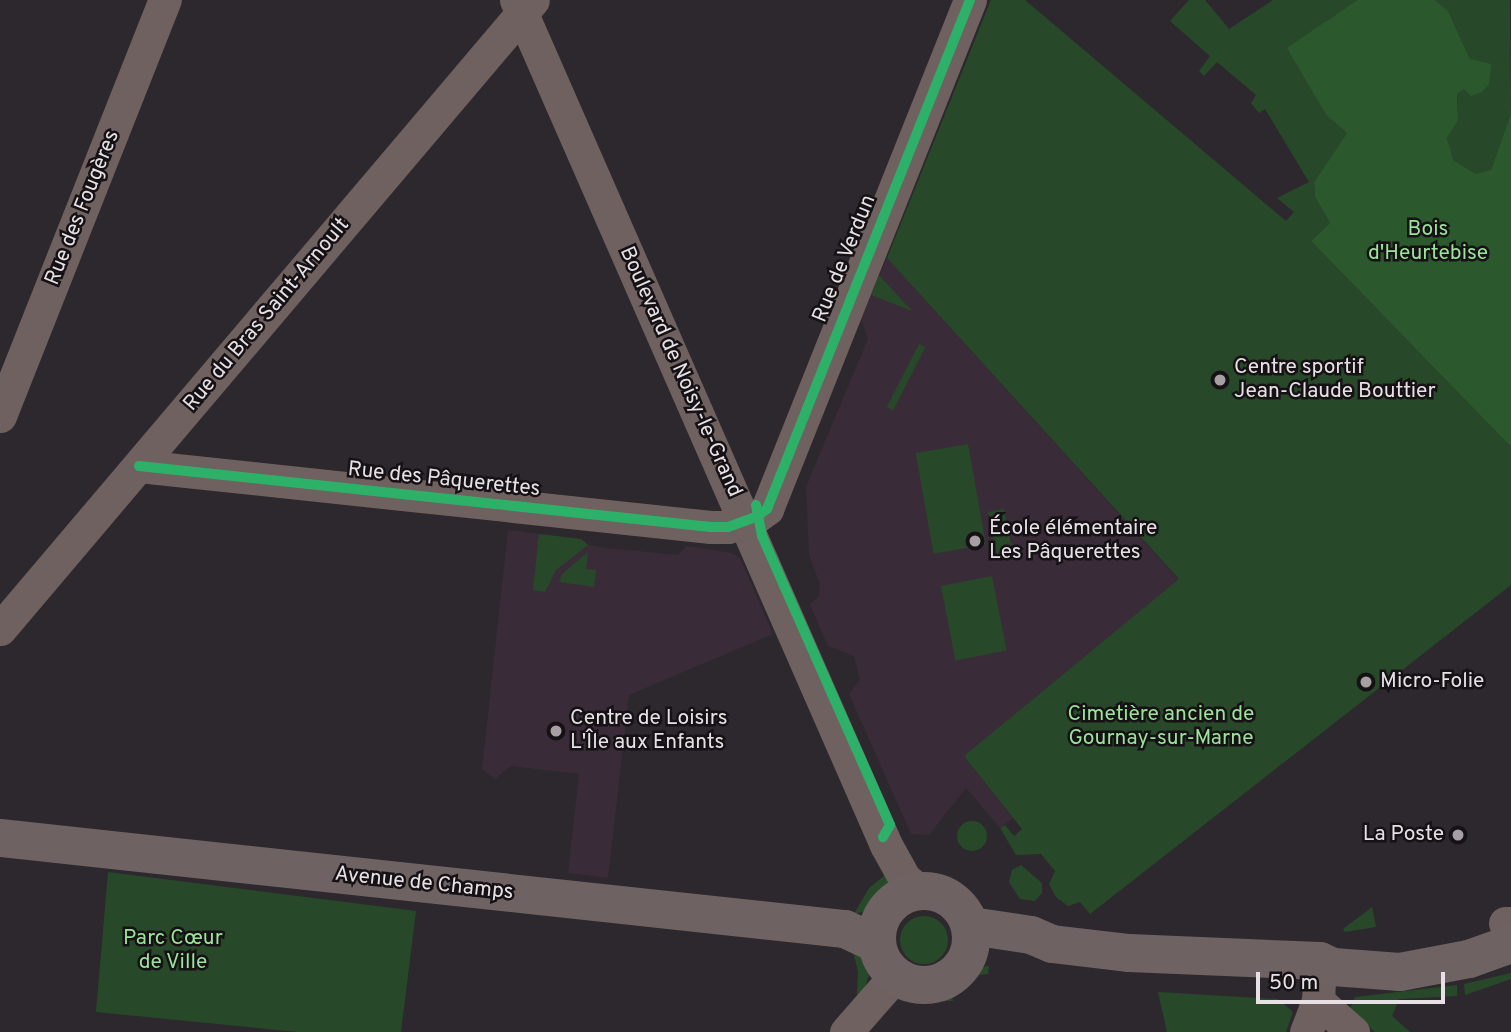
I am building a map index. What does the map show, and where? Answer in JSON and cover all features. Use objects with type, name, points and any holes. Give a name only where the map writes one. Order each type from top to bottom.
[{"type":"main road","name":"Avenue de Champs","points":[[0,838],[875,942]]},
{"type":"main road","points":[[920,891],[933,891],[957,903],[970,940],[962,968],[937,984],[908,983],[875,942],[897,899],[920,891]]},
{"type":"main road","points":[[970,940],[1052,944],[1129,953],[1320,961],[1509,928]]},
{"type":"street","name":"Rue des Fougères","points":[[0,416],[165,0]]},
{"type":"street","name":"Rue de Verdun","points":[[745,523],[767,509],[970,0]]},
{"type":"street","name":"Boulevard de Noisy-le-Grand","points":[[523,5],[889,852],[904,878],[920,891]]},
{"type":"street","name":"Rue du Bras Saint-Arnoult","points":[[0,629],[523,5]]},
{"type":"street","name":"Rue des Pâquerettes","points":[[139,466],[711,527],[745,523]]},
{"type":"street","points":[[845,1032],[875,942]]},
{"type":"street","points":[[1306,1032],[1318,1001],[1320,961]]},
{"type":"street","points":[[1318,1001],[1353,1032]]},
{"type":"street","points":[[818,1032],[837,1032]]},
{"type":"shaded area","name":"École élémentaire Les Pâquerettes","points":[[887,258],[1179,580],[964,756],[1013,818],[1000,828],[966,788],[929,835],[911,834],[849,694],[860,680],[854,656],[828,646],[810,605],[819,596],[820,584],[809,555],[806,487],[868,339],[861,319]]},
{"type":"shaded area","name":"Centre de Loisirs L'Île aux Enfants","points":[[508,530],[581,539],[589,545],[607,548],[678,555],[686,546],[732,553],[740,558],[773,634],[629,695],[608,878],[568,873],[579,774],[511,766],[495,779],[482,769]]},
{"type":"green space","name":"Centre sportif Jean-Claude Bouttier","points":[[991,0],[1025,0],[1286,221],[1294,212],[1277,198],[1309,182],[1265,109],[1259,113],[1251,103],[1256,95],[1217,62],[1204,76],[1199,71],[1210,56],[1170,21],[1189,0],[1205,0],[1229,29],[1273,0],[1357,0],[1326,21],[1327,116],[1347,133],[1314,182],[1315,197],[1330,223],[1311,241],[1511,447],[1511,585],[1090,914],[1080,902],[1068,906],[1056,897],[1049,884],[1055,871],[1041,854],[1016,855],[1000,828],[1005,825],[1014,836],[1022,829],[964,756],[1179,579],[887,258]]},
{"type":"green space","name":"Bois d'Heurtebise","points":[[1357,0],[1435,0],[1448,11],[1470,59],[1491,64],[1489,84],[1482,92],[1471,96],[1464,89],[1457,94],[1458,120],[1447,138],[1453,160],[1476,174],[1491,170],[1511,113],[1511,447],[1311,241],[1330,223],[1315,197],[1314,182],[1347,133],[1327,116],[1287,48]]},
{"type":"green space","points":[[1435,0],[1510,0],[1511,113],[1491,170],[1485,174],[1476,174],[1453,160],[1448,150],[1447,137],[1458,111],[1457,94],[1464,89],[1470,59],[1448,11]]},
{"type":"green space","points":[[879,275],[912,311],[871,295]]},
{"type":"green space","points":[[919,344],[925,347],[893,410],[887,407]]},
{"type":"green space","points":[[968,444],[986,544],[934,554],[916,453]]},
{"type":"green space","points":[[1004,509],[1013,556],[997,559],[988,512]]},
{"type":"green space","points":[[539,534],[581,539],[588,545],[556,570],[545,592],[533,590]]},
{"type":"green space","points":[[588,552],[586,569],[596,570],[594,587],[559,582],[562,574]]},
{"type":"green space","points":[[992,576],[1007,651],[955,661],[941,586]]},
{"type":"green space","points":[[972,821],[983,825],[987,836],[983,847],[972,851],[961,847],[957,836],[961,825]]},
{"type":"green space","points":[[1021,865],[1042,883],[1042,893],[1035,901],[1020,899],[1009,882],[1012,870]]},
{"type":"green space","points":[[890,871],[895,889],[870,910],[854,914],[869,888]]},
{"type":"green space","name":"Parc Cœur de Ville","points":[[108,872],[416,911],[401,1032],[298,1032],[96,1012]]},
{"type":"green space","points":[[1372,907],[1376,927],[1345,932],[1343,929]]},
{"type":"green space","points":[[924,916],[941,923],[948,940],[941,957],[924,964],[907,957],[900,940],[907,923]]},
{"type":"green space","points":[[851,943],[872,963],[862,999],[857,994],[858,971]]},
{"type":"green space","points":[[989,966],[988,974],[979,975],[952,994],[953,1001],[930,1001],[931,995],[951,990],[977,968]]},
{"type":"green space","points":[[1511,973],[1511,979],[1465,995],[1464,984]]},
{"type":"green space","points":[[1457,985],[1457,996],[1399,999],[1392,1016],[1410,1032],[1375,1032],[1349,1010],[1355,997]]},
{"type":"green space","points":[[1158,992],[1278,999],[1293,1012],[1286,1032],[1167,1032]]},
{"type":"cycle path","points":[[139,466],[711,527],[728,527],[756,517],[767,509],[970,0]]},
{"type":"cycle path","points":[[756,505],[762,536],[890,825],[883,837]]},
{"type":"place","name":"Centre sportif Jean-Claude Bouttier","points":[[1220,380]]},
{"type":"place","name":"École élémentaire Les Pâquerettes","points":[[975,541]]},
{"type":"place","name":"Micro-Folie","points":[[1366,682]]},
{"type":"place","name":"Centre de Loisirs L'Île aux Enfants","points":[[556,731]]},
{"type":"place","name":"La Poste","points":[[1458,835]]},
{"type":"park label","name":"Cimetière ancien de Gournay-sur-Marne","points":[[1161,727]]}]
